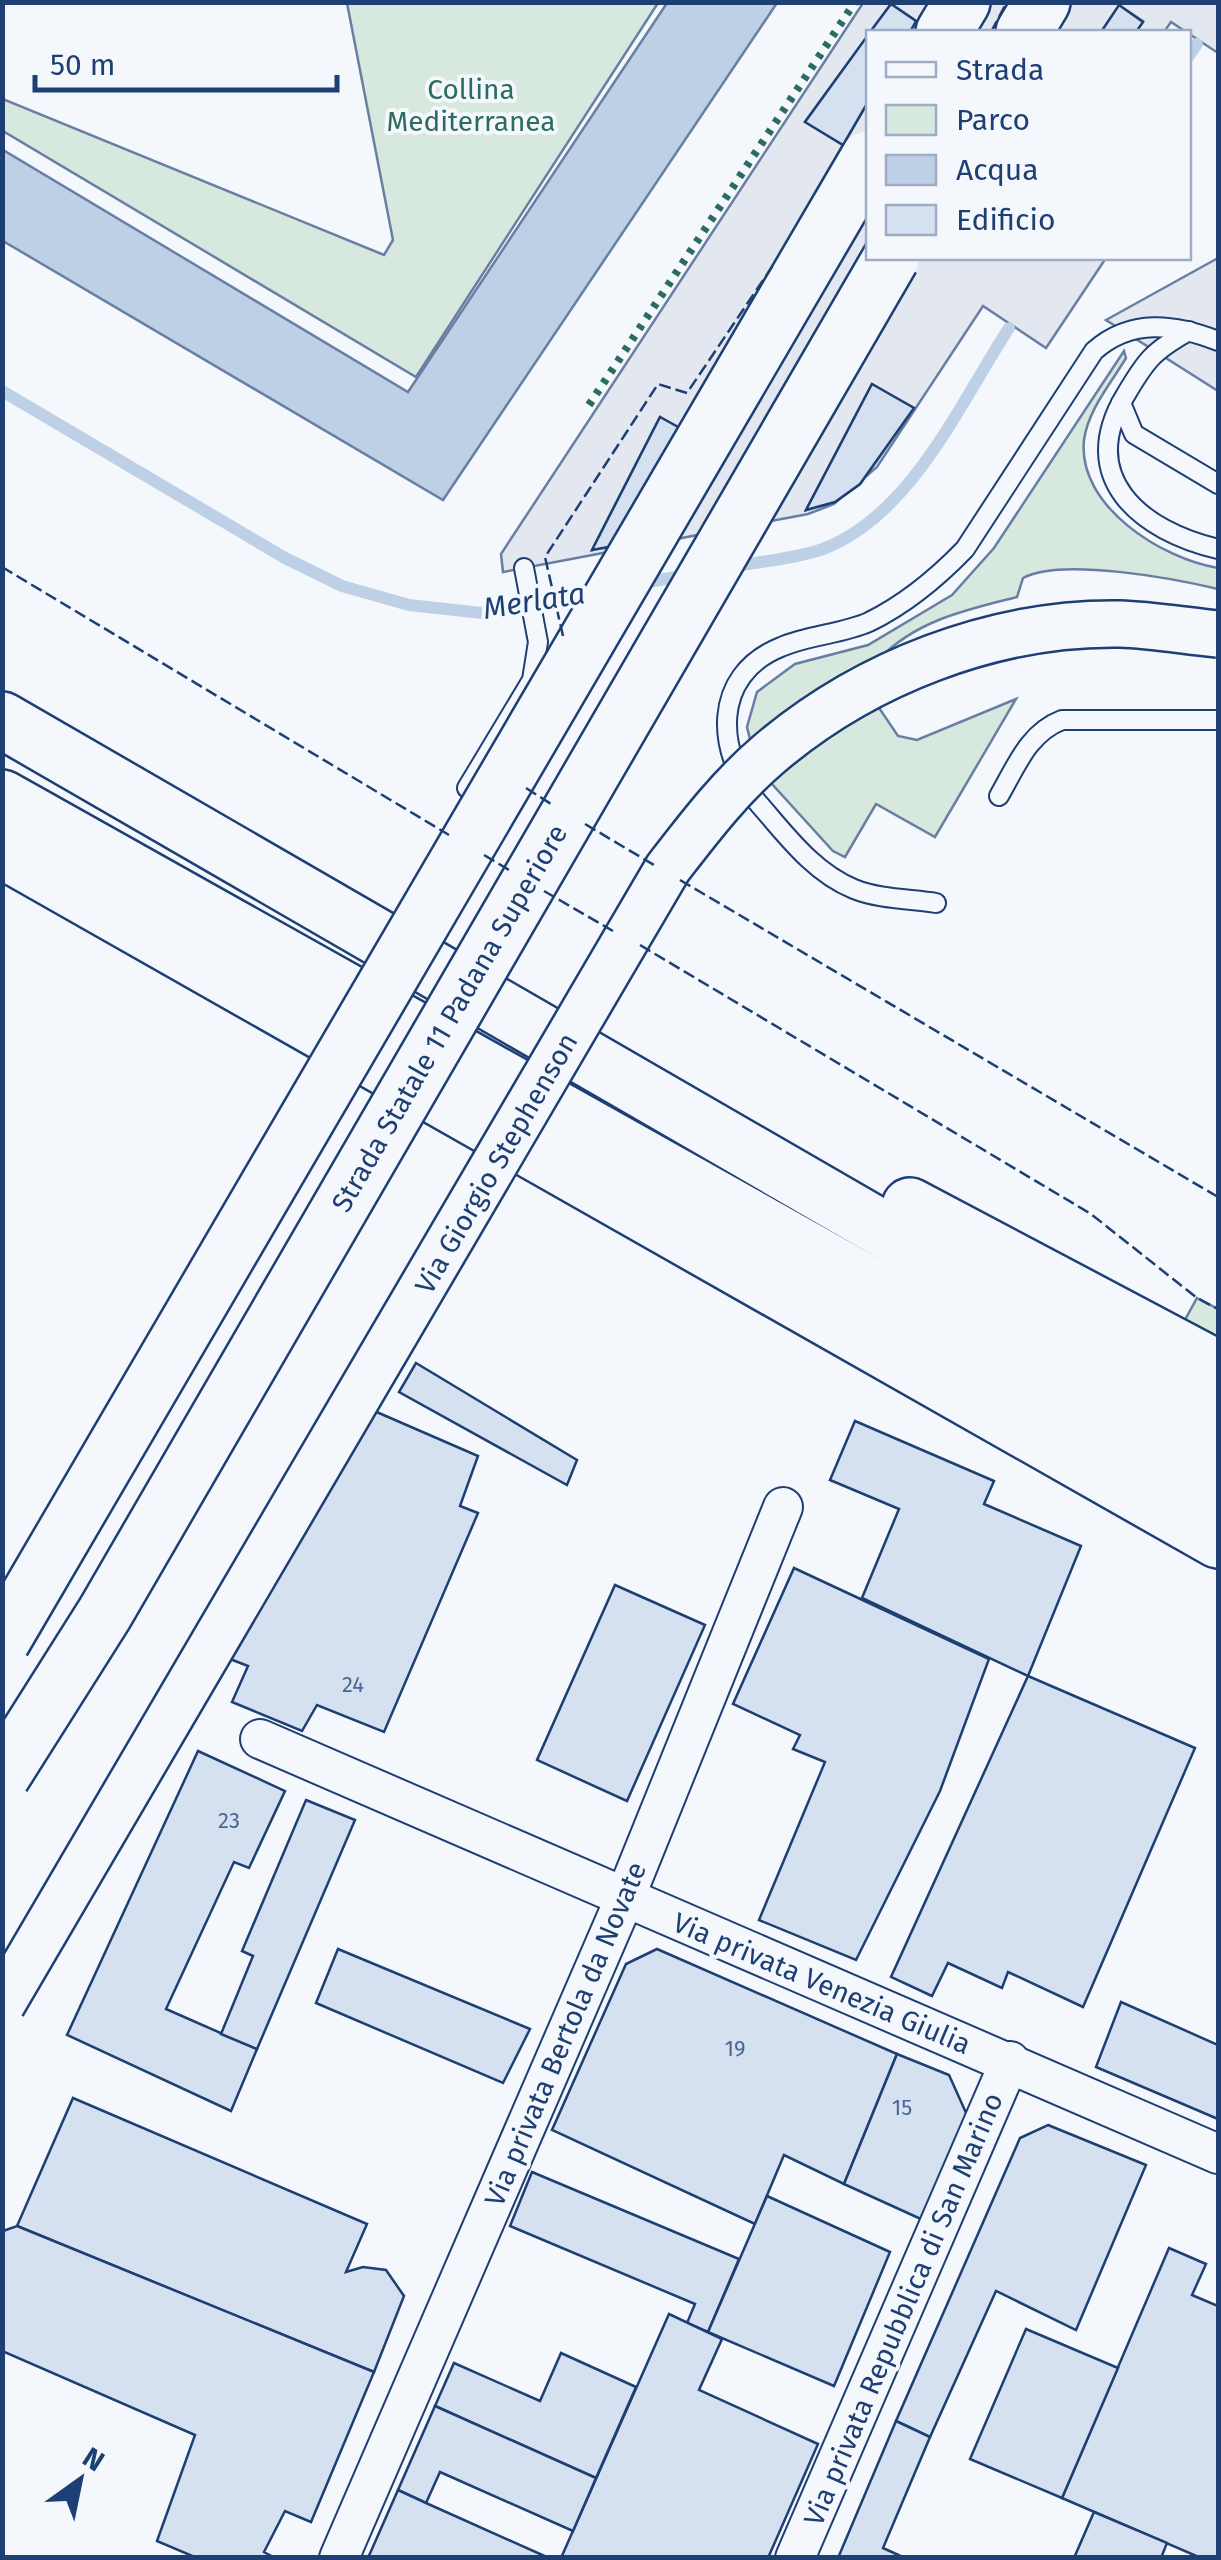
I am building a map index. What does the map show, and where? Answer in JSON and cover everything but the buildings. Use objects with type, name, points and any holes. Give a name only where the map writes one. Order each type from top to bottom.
[{"type":"highway","points":[[945,30],[962,2]]},
{"type":"highway","points":[[1025,30],[1042,2]]},
{"type":"highway","points":[[2,1641],[866,161]]},
{"type":"highway","name":"Strada Statale 11 Padana Superiore","points":[[2,1776],[105,1613],[889,260]]},
{"type":"highway","points":[[2,720],[1218,1423]]},
{"type":"highway","points":[[2,798],[1218,1480]]},
{"type":"highway","points":[[2,850],[1218,1540]]},
{"type":"highway","points":[[342,914],[1218,1369]]},
{"type":"street","name":"Via Giorgio Stephenson","points":[[2,2004],[660,883],[711,812],[768,754],[823,713],[899,671],[962,648],[1032,632],[1119,624],[1218,634]]},
{"type":"street","name":"Via privata Bertola da Novate","points":[[340,2558],[624,1900],[783,1507]]},
{"type":"street","name":"Via privata Venezia Giulia","points":[[260,1739],[624,1900],[1010,2060],[1218,2154]]},
{"type":"street","name":"Via privata Repubblica di San Marino","points":[[795,2558],[1010,2060]]},
{"type":"lane","points":[[936,904],[856,891],[815,866],[755,799],[733,764],[726,738],[726,708],[737,682],[776,648],[865,624],[940,574],[965,549],[1094,352],[1107,340],[1140,326],[1191,331],[1218,341]]},
{"type":"lane","points":[[1191,331],[1151,353],[1108,431],[1106,465],[1118,492],[1136,510],[1194,544],[1218,550]]},
{"type":"lane","points":[[1121,403],[1134,434],[1218,484]]},
{"type":"lane","points":[[467,788],[532,680],[538,642],[524,568]]},
{"type":"lane","points":[[999,796],[1032,740],[1046,726],[1062,720],[1218,720]]},
{"type":"green space","name":"Collina Mediterranea","points":[[347,3],[658,3],[416,377],[3,131],[3,99],[384,255],[393,240]]},
{"type":"green space","points":[[1124,351],[1126,358],[1086,429],[1085,464],[1094,487],[1127,525],[1149,541],[1196,563],[1218,568],[1218,589],[1119,572],[1041,572],[1023,578],[1017,597],[943,618],[909,635],[879,659],[875,702],[898,736],[917,740],[1016,699],[935,837],[876,804],[845,857],[833,851],[772,784],[751,743],[747,727],[757,692],[795,664],[868,645],[952,595],[994,548]]},
{"type":"green space","points":[[1197,1298],[1218,1309],[1218,1349],[1180,1329]]},
{"type":"shaded area","points":[[863,3],[1218,3],[1218,53],[1191,35],[1191,30],[1171,22],[1165,30],[1137,30],[1143,21],[1120,6],[1102,30],[911,30],[916,21],[891,4],[872,30],[866,30],[866,38],[805,122],[843,145],[866,105],[866,260],[1105,260],[1046,348],[983,306],[877,467],[864,478],[913,409],[872,384],[806,510],[843,496],[834,504],[808,514],[503,572],[501,554]],"holes":[[[660,417],[697,438],[593,549]]]},
{"type":"shaded area","points":[[1218,258],[1218,391],[1106,320]]},
{"type":"water","points":[[667,3],[777,3],[443,500],[3,241],[3,150],[408,392]]},
{"type":"waterway","name":"Merlata","points":[[1191,53],[1197,44]]},
{"type":"waterway","name":"Merlata","points":[[732,567],[823,549],[854,533],[882,511],[931,454],[1009,328]]},
{"type":"waterway","name":"Merlata","points":[[2,391],[285,558],[342,586],[409,605],[482,613],[594,593]]},
{"type":"waterway","name":"Merlata","points":[[638,584],[687,575]]},
{"type":"hedge","points":[[589,405],[855,2]]},
{"type":"fence","points":[[992,30],[1007,2]]},
{"type":"fence","points":[[563,636],[545,557],[658,384],[687,393],[774,264]]},
{"type":"fence","points":[[2,567],[449,835]]},
{"type":"fence","points":[[526,788],[551,804]]},
{"type":"fence","points":[[585,824],[654,865]]},
{"type":"fence","points":[[484,855],[509,870]]},
{"type":"fence","points":[[680,880],[1218,1197]]},
{"type":"fence","points":[[544,891],[613,931]]},
{"type":"fence","points":[[640,945],[1091,1214],[1197,1298],[1218,1309]]}]
